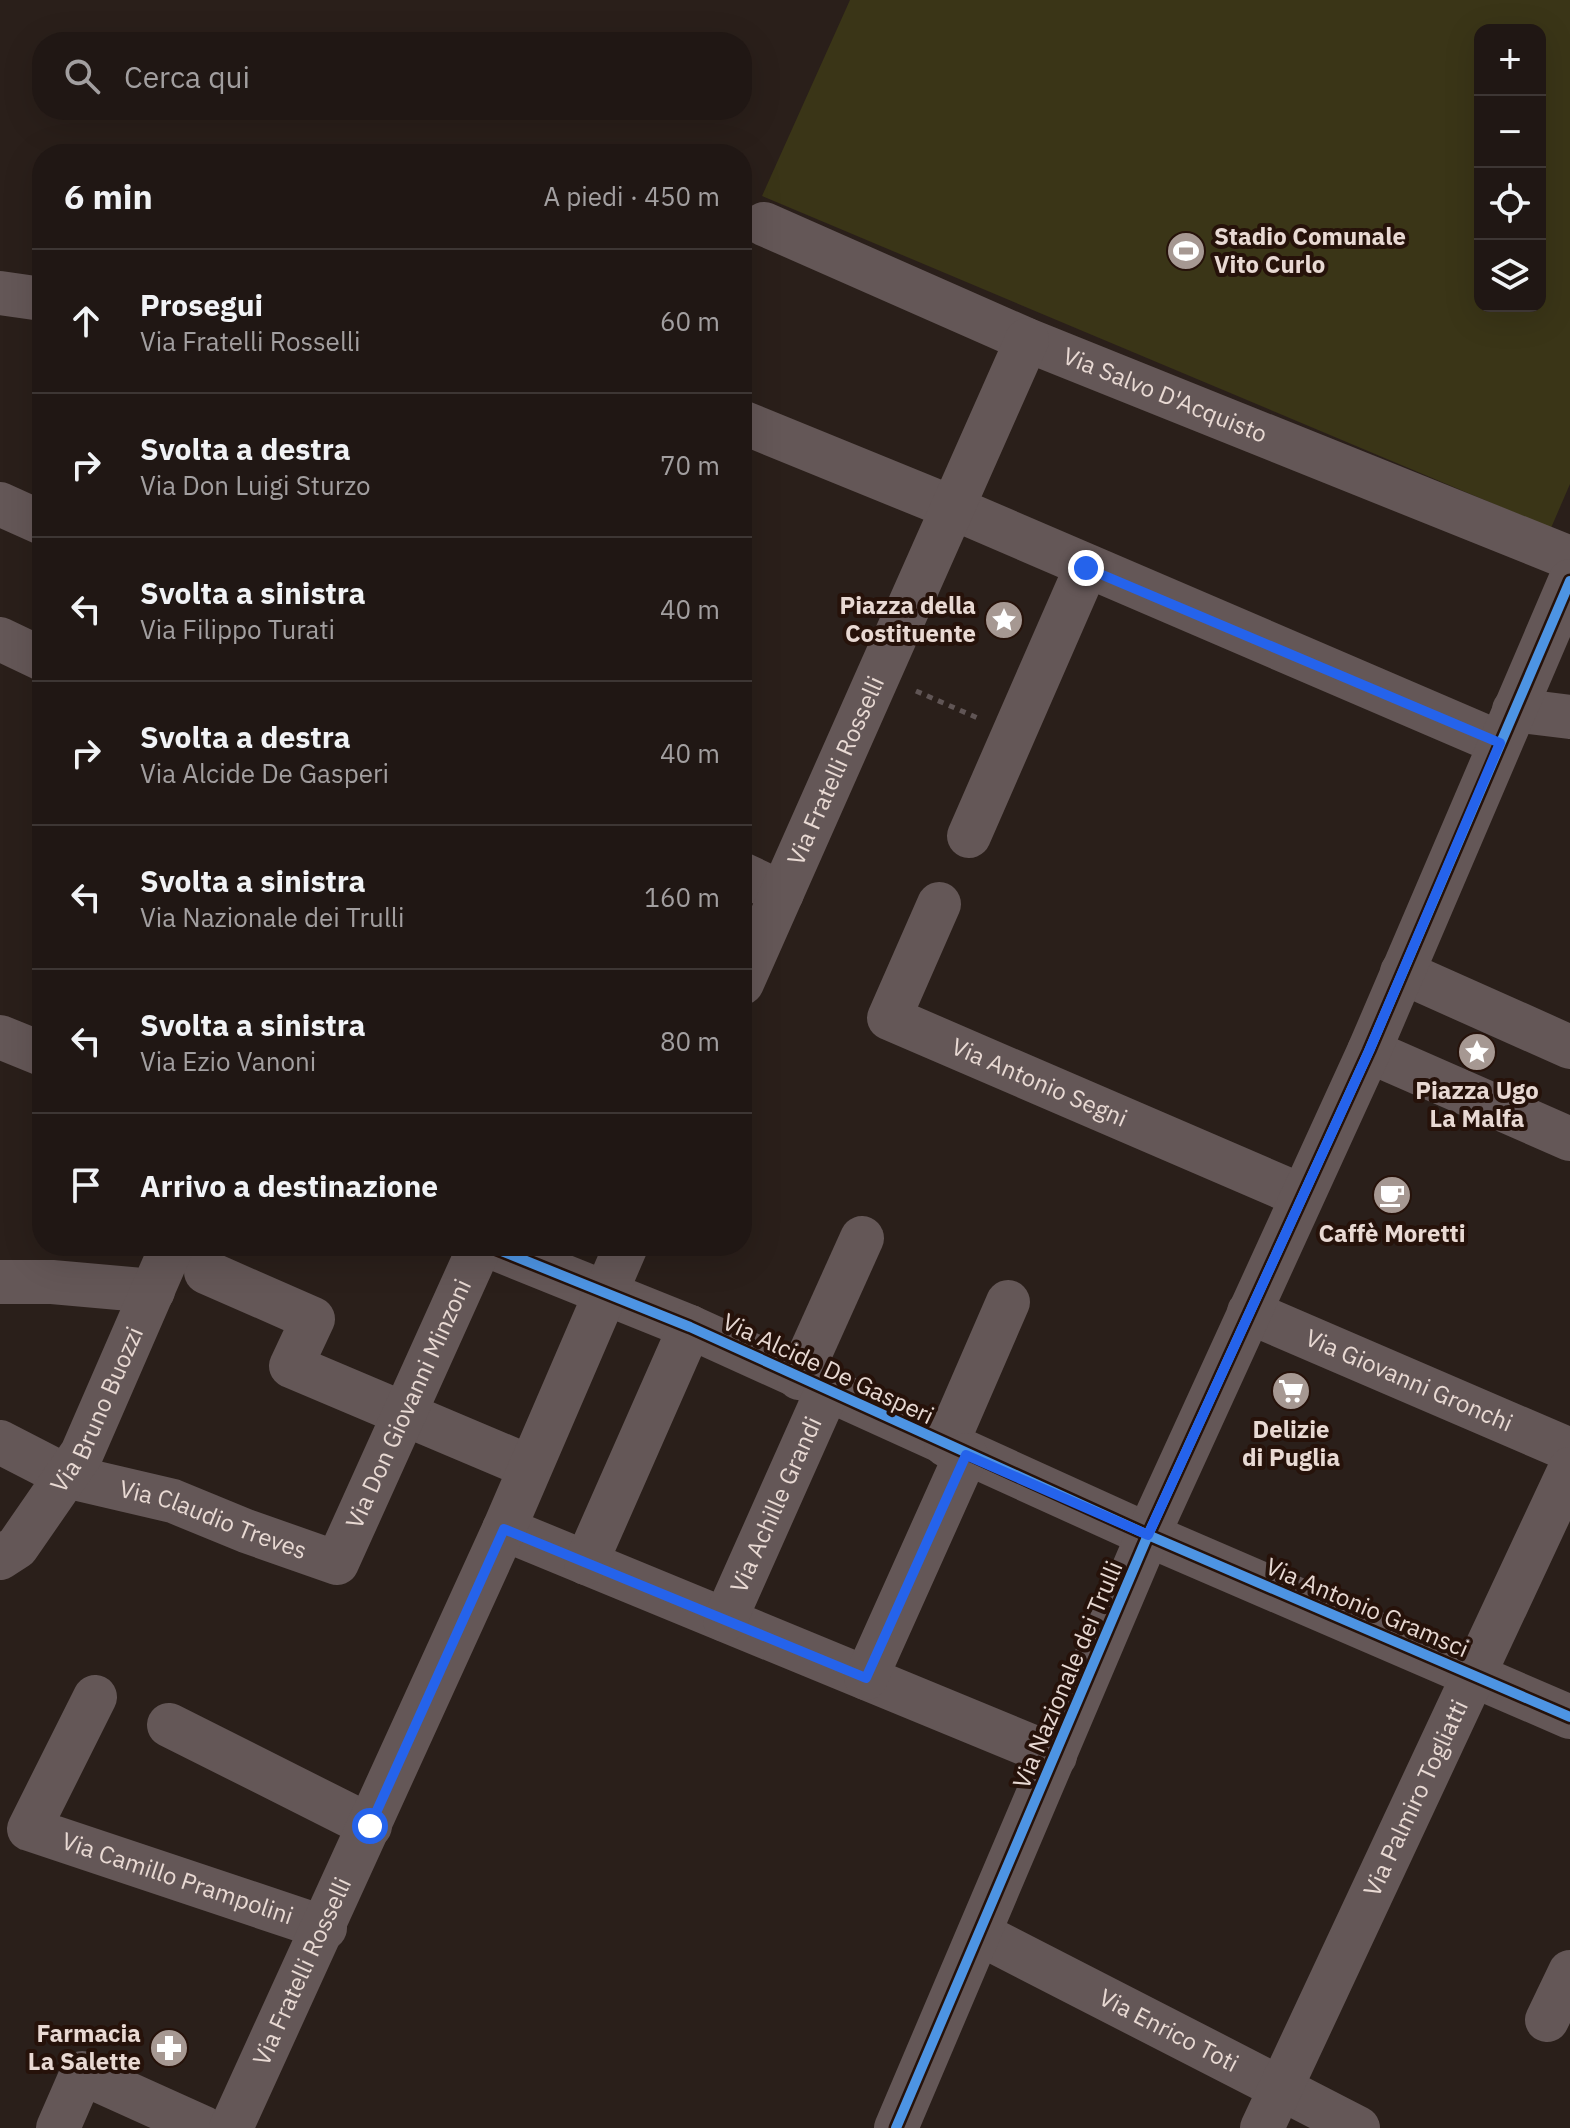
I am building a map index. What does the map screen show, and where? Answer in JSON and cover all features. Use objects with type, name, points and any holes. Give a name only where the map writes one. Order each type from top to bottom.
[{"type":"street","name":"Via Salvo D'Acquisto","points":[[764,224],[1027,340],[1570,558]]},
{"type":"street","points":[[0,293],[32,298]]},
{"type":"street","name":"Via Fratelli Rosselli","points":[[752,960],[1027,340]]},
{"type":"street","points":[[752,426],[953,508],[1086,568],[1507,726],[1570,717]]},
{"type":"street","points":[[0,504],[32,518]]},
{"type":"street","points":[[969,836],[1086,568]]},
{"type":"street","name":"Via Nazionale dei Trulli","points":[[896,2128],[1148,1535],[1369,1051],[1570,581]]},
{"type":"street","points":[[0,639],[32,654]]},
{"type":"street","points":[[752,879],[782,893]]},
{"type":"street","name":"Via Antonio Segni","points":[[939,904],[889,1018],[1302,1196]]},
{"type":"street","points":[[1402,972],[1570,1047]]},
{"type":"street","points":[[0,1037],[32,1050]]},
{"type":"street","points":[[1369,1051],[1570,1139]]},
{"type":"street","name":"Via Achille Grandi","points":[[725,1620],[813,1384],[862,1238]]},
{"type":"street","name":"Via Bruno Buozzi","points":[[0,1558],[17,1547],[82,1453],[168,1256]]},
{"type":"street","name":"Via Don Giovanni Minzoni","points":[[337,1563],[476,1256]]},
{"type":"street","name":"Via Alcide De Gasperi","points":[[513,1256],[690,1327],[1148,1535]]},
{"type":"street","name":"Via Fratelli Rosselli","points":[[231,2128],[325,1928],[504,1529],[622,1256]]},
{"type":"street","points":[[206,1272],[313,1319],[291,1366],[530,1467]]},
{"type":"street","points":[[0,1282],[52,1282],[153,1291]]},
{"type":"street","points":[[866,1678],[956,1450],[1008,1302]]},
{"type":"street","name":"Via Giovanni Gronchi","points":[[1249,1312],[1570,1450]]},
{"type":"street","points":[[586,1563],[690,1327]]},
{"type":"street","name":"Via Claudio Treves","points":[[0,1442],[66,1476],[173,1501],[337,1563]]},
{"type":"street","name":"Via Palmiro Togliatti","points":[[1262,2128],[1476,1676],[1556,1535],[1570,1469]]},
{"type":"street","points":[[504,1529],[1055,1756]]},
{"type":"street","name":"Via Antonio Gramsci","points":[[1148,1535],[1570,1717]]},
{"type":"street","name":"Via Camillo Prampolini","points":[[95,1697],[29,1829],[325,1928]]},
{"type":"street","points":[[169,1725],[370,1826]]},
{"type":"street","name":"Via Enrico Toti","points":[[980,1934],[1358,2128]]},
{"type":"street","points":[[1547,2020],[1570,1972]]},
{"type":"street","points":[[58,2128],[82,2073],[204,2128]]},
{"type":"path","points":[[879,674],[1013,734]]},
{"type":"shaded area","name":"Stadio Comunale Vito Curlo","points":[[850,0],[1570,0],[1570,484],[1551,528],[762,196]]},
{"type":"cycle path","points":[[896,2128],[1148,1535],[1369,1051],[1570,581]]},
{"type":"cycle path","points":[[514,1256],[690,1327],[1148,1535],[1570,1717]]},
{"type":"place","name":"Stadio Comunale Vito Curlo","points":[[1186,251]]},
{"type":"place","name":"Piazza della Costituente","points":[[1004,620]]},
{"type":"place","name":"Piazza Ugo La Malfa","points":[[1477,1052]]},
{"type":"place","name":"Caffè Moretti","points":[[1392,1195]]},
{"type":"place","name":"Delizie di Puglia","points":[[1291,1391]]},
{"type":"place","name":"Farmacia La Salette","points":[[169,2048]]},
{"type":"route","points":[[370,1826],[504,1529],[866,1678],[966,1455],[1148,1535],[1369,1051],[1500,743],[1086,568]]}]
